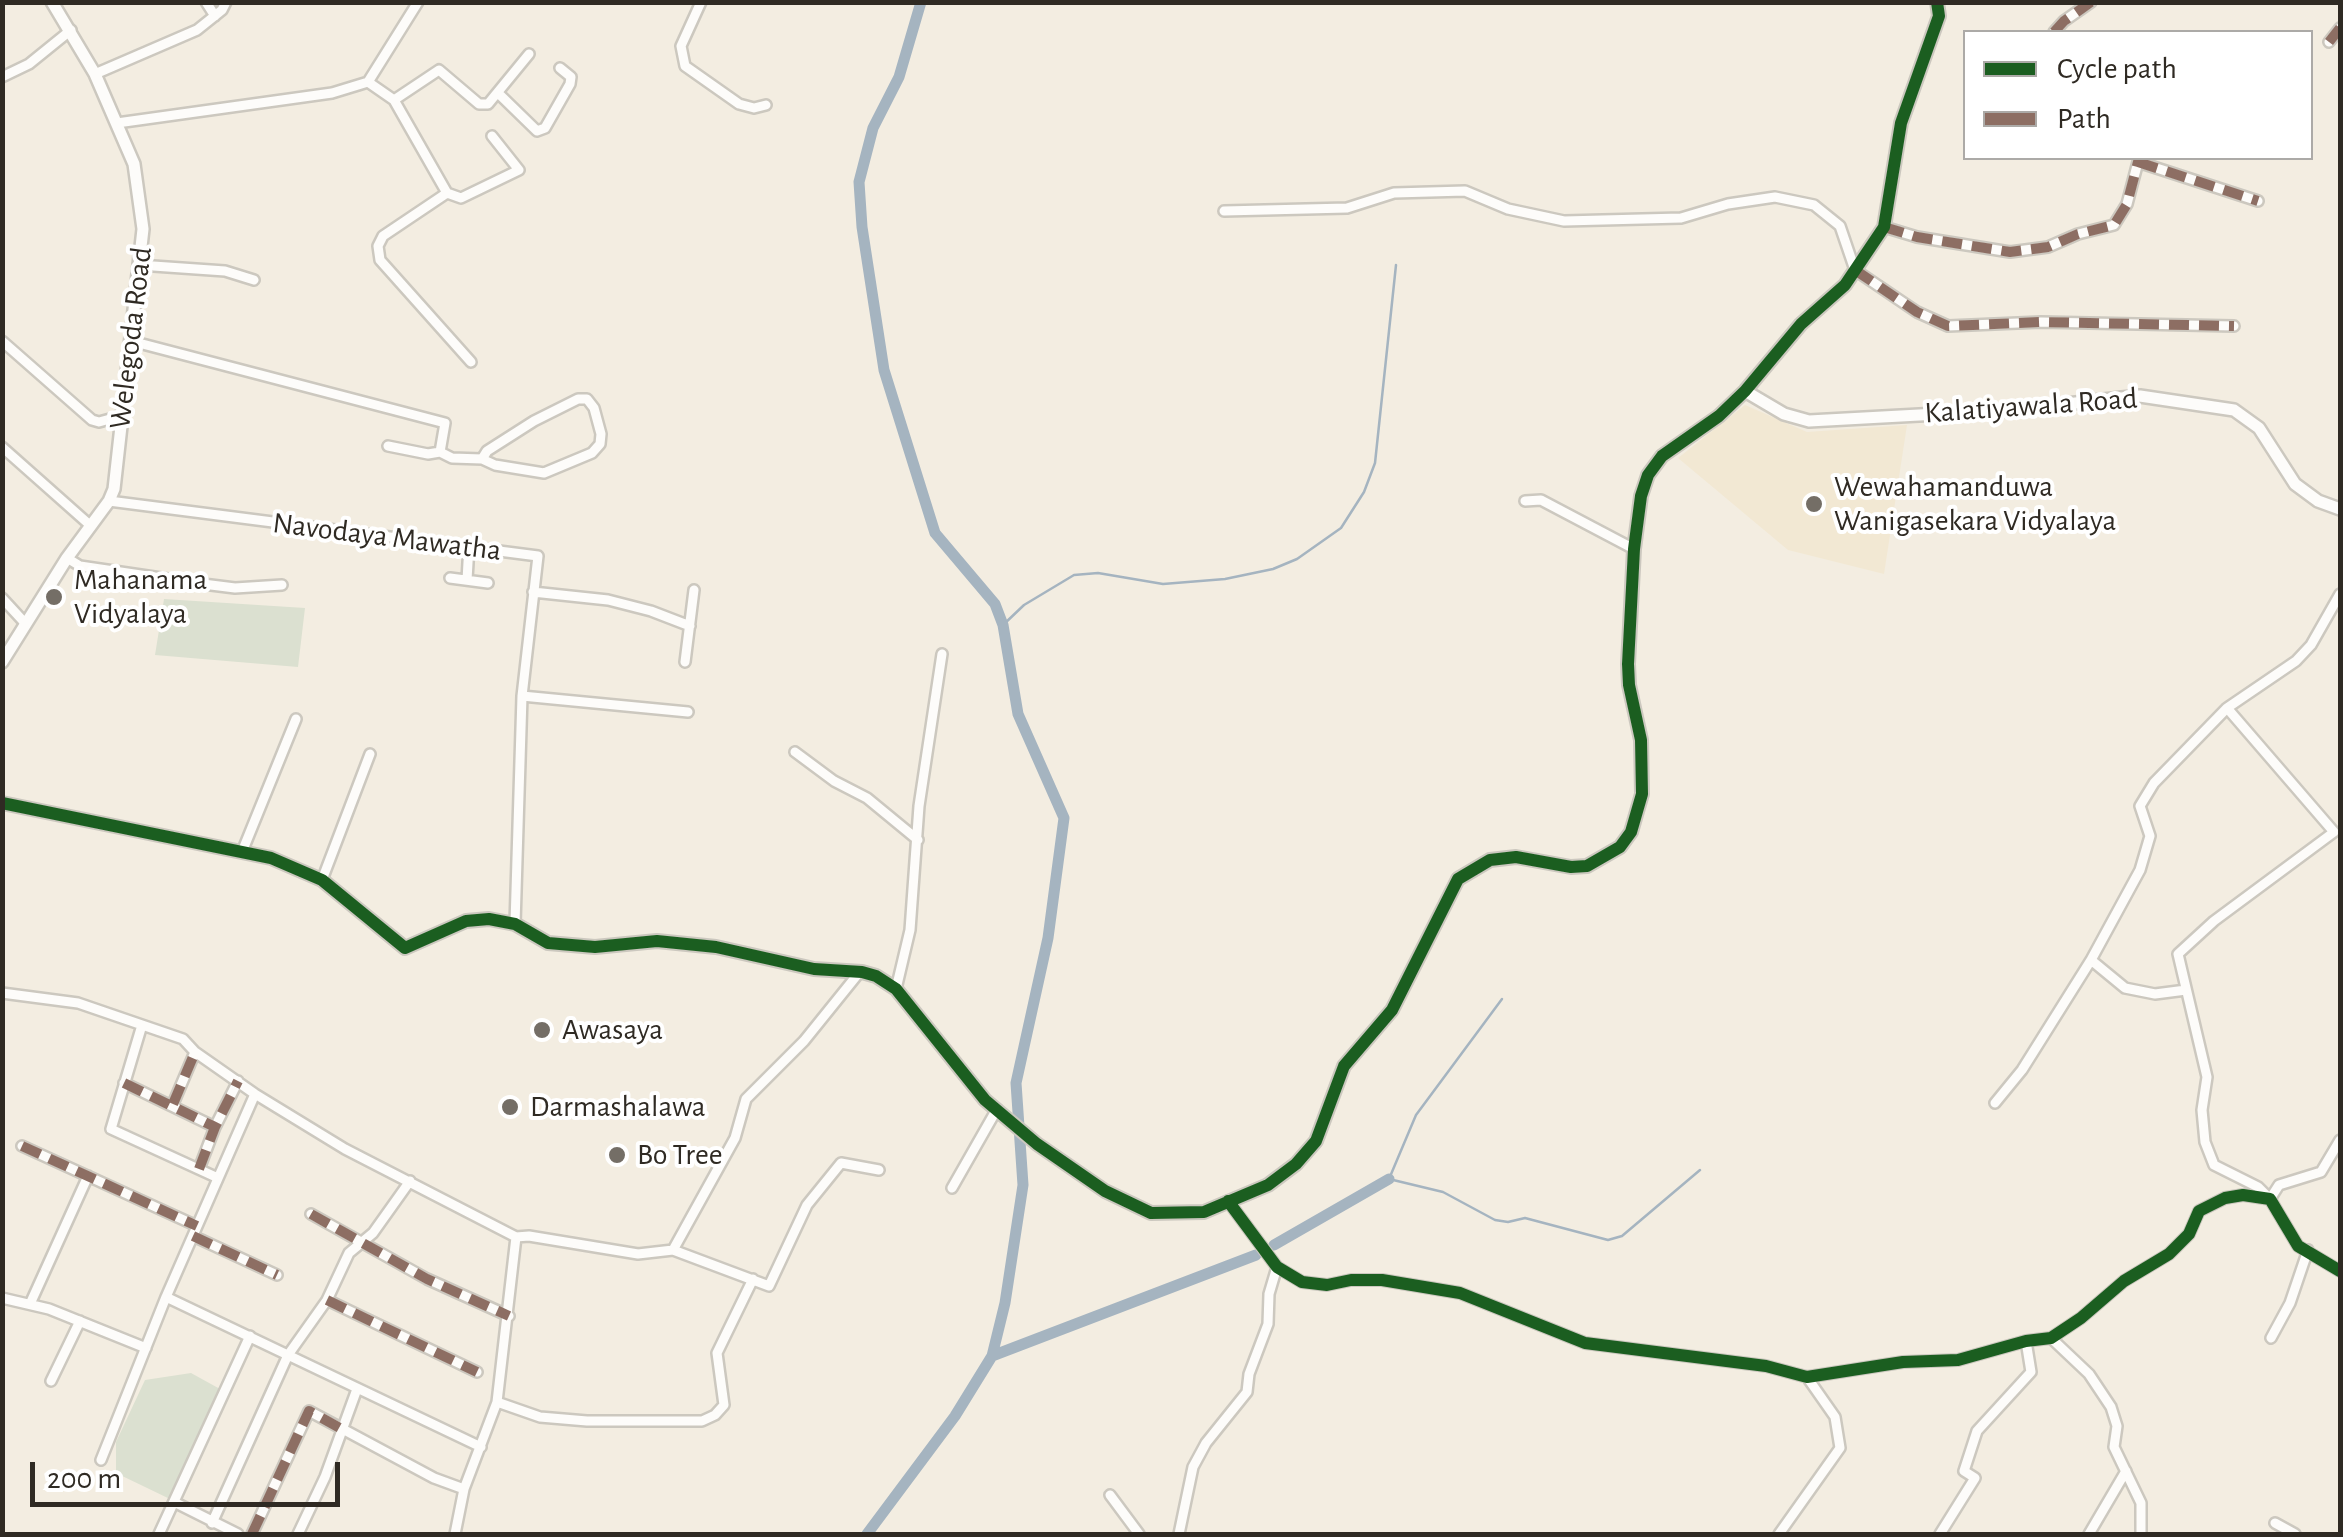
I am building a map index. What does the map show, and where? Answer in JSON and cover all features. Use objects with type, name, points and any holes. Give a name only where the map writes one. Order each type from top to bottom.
[{"type":"street","name":"Welegoda Road","points":[[3,659],[114,489],[143,229],[134,164],[96,74],[52,2]]},
{"type":"street","points":[[206,2],[215,16]]},
{"type":"street","points":[[96,74],[197,30],[226,2]]},
{"type":"street","points":[[117,123],[332,93],[368,82],[418,2]]},
{"type":"street","points":[[701,2],[682,46],[685,66],[740,104],[754,108],[766,105]]},
{"type":"street","points":[[2,803],[272,858],[322,880],[405,948],[466,921],[488,919],[515,924],[548,942],[594,946],[657,940],[716,947],[814,969],[876,976],[896,989],[985,1100],[1037,1144],[1105,1190],[1151,1213],[1204,1212],[1268,1185],[1296,1164],[1316,1142],[1344,1066],[1392,1010],[1458,879],[1490,860],[1516,857],[1571,867],[1588,866],[1620,847],[1631,832],[1642,794],[1641,740],[1628,664],[1634,550],[1648,475],[1662,456],[1719,416],[1745,391],[1801,324],[1844,285],[1884,227],[1900,122],[1940,16],[1936,2]]},
{"type":"street","points":[[2056,30],[2091,2]]},
{"type":"street","points":[[2329,42],[2340,28]]},
{"type":"street","points":[[2,77],[29,64],[71,30]]},
{"type":"street","points":[[394,100],[440,70],[479,104],[488,104],[529,54]]},
{"type":"street","points":[[499,94],[537,132],[545,128],[570,84],[571,76],[560,68]]},
{"type":"street","points":[[368,82],[394,100],[447,193],[460,198],[519,170],[492,136]]},
{"type":"street","points":[[1884,227],[2010,252],[2048,247],[2114,225],[2127,204],[2138,160],[2258,201]]},
{"type":"street","points":[[1224,210],[1347,208],[1394,193],[1465,191],[1508,208],[1564,221],[1682,218],[1728,204],[1775,197],[1814,205],[1840,226],[1855,270],[1917,312],[1948,326],[2041,322],[2234,326]]},
{"type":"street","points":[[447,193],[384,236],[378,246],[380,260],[471,362]]},
{"type":"street","points":[[139,266],[225,270],[254,280]]},
{"type":"street","points":[[2,341],[92,420],[122,416]]},
{"type":"street","points":[[130,341],[445,423],[440,452]]},
{"type":"street","name":"Kalatiyawala Road","points":[[1745,391],[1784,414],[1810,420],[2011,410],[2140,396],[2234,410],[2260,428],[2296,484],[2318,501],[2340,509]]},
{"type":"street","points":[[388,446],[428,454],[440,452],[452,458],[482,459],[494,465],[544,473],[592,453],[600,444],[602,434],[594,408],[587,400],[578,399],[534,421],[487,451],[482,459]]},
{"type":"street","points":[[2,447],[92,526]]},
{"type":"street","points":[[1525,501],[1542,500],[1634,550]]},
{"type":"street","name":"Navodaya Mawatha","points":[[109,502],[538,556],[522,696],[515,924]]},
{"type":"street","points":[[467,580],[469,546]]},
{"type":"street","points":[[67,558],[80,566],[195,584],[235,588],[282,586]]},
{"type":"street","points":[[450,578],[488,584]]},
{"type":"street","points":[[686,662],[694,590]]},
{"type":"street","points":[[532,592],[608,600],[690,626]]},
{"type":"street","points":[[1995,1103],[2022,1070],[2092,960],[2140,870],[2150,836],[2140,806],[2154,783],[2226,708],[2296,661],[2311,645],[2340,594]]},
{"type":"street","points":[[2,598],[25,623]]},
{"type":"street","points":[[896,989],[910,930],[919,806],[942,654]]},
{"type":"street","points":[[522,696],[688,712]]},
{"type":"street","points":[[2226,708],[2334,832],[2214,921],[2178,954],[2207,1077],[2202,1110],[2205,1142],[2214,1165],[2258,1186],[2298,1246],[2340,1270]]},
{"type":"street","points":[[242,852],[296,719]]},
{"type":"street","points":[[795,752],[834,781],[867,798],[918,840]]},
{"type":"street","points":[[322,880],[370,754]]},
{"type":"street","points":[[2092,960],[2125,988],[2155,994],[2186,990]]},
{"type":"street","points":[[672,1250],[735,1138],[746,1099],[804,1041],[858,974]]},
{"type":"street","points":[[2,993],[78,1003],[182,1040],[256,1094],[345,1149],[516,1238],[529,1236],[638,1254],[672,1250],[769,1286],[807,1205],[841,1162],[879,1170]]},
{"type":"street","points":[[142,1025],[111,1129],[218,1178]]},
{"type":"street","points":[[172,1104],[195,1052]]},
{"type":"street","points":[[199,1169],[238,1081]]},
{"type":"street","points":[[124,1084],[215,1127]]},
{"type":"street","points":[[101,1460],[166,1296],[256,1094]]},
{"type":"street","points":[[952,1188],[997,1110]]},
{"type":"street","points":[[2270,1200],[2279,1185],[2321,1172],[2340,1140]]},
{"type":"street","points":[[22,1146],[278,1275]]},
{"type":"street","points":[[30,1304],[88,1176]]},
{"type":"street","points":[[217,1529],[288,1355],[327,1300],[349,1253],[362,1245],[410,1181]]},
{"type":"street","points":[[1228,1201],[1278,1267],[1302,1282],[1327,1285],[1382,1280],[1460,1294],[1585,1344],[1748,1363],[1807,1376],[1903,1362],[1958,1360],[2051,1338],[2124,1282],[2170,1254],[2189,1234],[2198,1211],[2225,1198],[2243,1195],[2270,1200]]},
{"type":"street","points":[[311,1214],[427,1279],[510,1316]]},
{"type":"street","points":[[454,1534],[464,1488],[497,1402],[510,1316],[516,1238]]},
{"type":"street","points":[[2270,1338],[2290,1303],[2308,1250]]},
{"type":"street","points":[[1179,1534],[1193,1467],[1206,1443],[1247,1392],[1249,1374],[1268,1324],[1268,1294],[1278,1267]]},
{"type":"street","points":[[497,1402],[540,1416],[587,1421],[702,1421],[715,1415],[724,1405],[717,1353],[754,1279]]},
{"type":"street","points":[[166,1296],[481,1447]]},
{"type":"street","points":[[2,1298],[80,1321],[146,1348]]},
{"type":"street","points":[[327,1300],[478,1372]]},
{"type":"street","points":[[51,1382],[80,1321]]},
{"type":"street","points":[[159,1534],[250,1336]]},
{"type":"street","points":[[2051,1338],[2089,1374],[2111,1408],[2117,1426],[2114,1447],[2140,1502],[2141,1534]]},
{"type":"street","points":[[1940,1534],[1975,1478],[1964,1470],[1977,1431],[2031,1372],[2026,1341]]},
{"type":"street","points":[[1780,1534],[1840,1448],[1836,1416],[1807,1376]]},
{"type":"street","points":[[298,1534],[325,1477],[358,1388]]},
{"type":"street","points":[[252,1534],[309,1411],[434,1478],[464,1488]]},
{"type":"street","points":[[2089,1534],[2126,1471]]},
{"type":"street","points":[[1110,1495],[1139,1534]]},
{"type":"street","points":[[176,1504],[217,1529],[238,1534]]},
{"type":"street","points":[[2275,1523],[2294,1534]]},
{"type":"shaded area","name":"Wewahamanduwa Wanigasekara Vidyalaya","points":[[1745,405],[1807,432],[1907,425],[1884,574],[1788,550],[1678,458]]},
{"type":"green space","points":[[164,599],[305,608],[298,667],[155,655]]},
{"type":"green space","points":[[191,1373],[220,1389],[172,1500],[116,1473],[116,1442],[145,1380]]},
{"type":"waterway","points":[[867,1534],[955,1416],[992,1356],[1005,1303],[1023,1185],[1016,1083],[1048,938],[1064,818],[1018,714],[1003,625],[995,604],[935,533],[884,370],[859,182],[873,128],[899,77],[921,2]]},
{"type":"waterway","points":[[1003,625],[1024,605],[1074,575],[1098,573],[1163,584],[1225,579],[1273,569],[1297,559],[1341,528],[1364,492],[1375,463],[1396,265]]},
{"type":"waterway","points":[[1502,999],[1416,1115],[1389,1179],[1443,1192],[1495,1220],[1525,1218],[1608,1240],[1622,1236],[1700,1170]]},
{"type":"waterway","points":[[1274,1245],[1389,1179]]},
{"type":"waterway","points":[[992,1356],[1256,1255]]},
{"type":"marked path","points":[[2056,30],[2091,2]]},
{"type":"marked path","points":[[2329,42],[2340,28]]},
{"type":"marked path","points":[[1884,227],[1917,237],[2010,252],[2048,247],[2114,225],[2127,204],[2138,160]]},
{"type":"marked path","points":[[2138,162],[2258,201]]},
{"type":"marked path","points":[[1855,270],[1917,312],[1948,326],[2041,322],[2234,326]]},
{"type":"marked path","points":[[173,1104],[195,1052]]},
{"type":"marked path","points":[[199,1169],[238,1081]]},
{"type":"marked path","points":[[124,1083],[215,1127]]},
{"type":"marked path","points":[[22,1146],[197,1226]]},
{"type":"marked path","points":[[311,1214],[427,1279],[509,1316]]},
{"type":"marked path","points":[[193,1236],[277,1275]]},
{"type":"marked path","points":[[327,1300],[477,1372]]},
{"type":"marked path","points":[[252,1534],[309,1411],[340,1428]]},
{"type":"cycle path","points":[[2,803],[271,858],[322,880],[405,948],[466,921],[489,919],[515,924],[548,943],[595,947],[657,941],[716,947],[814,969],[876,976],[896,989],[985,1100],[1037,1144],[1105,1191],[1151,1213],[1204,1212],[1268,1185],[1296,1164],[1316,1141],[1344,1066],[1392,1010],[1458,879],[1490,860],[1516,857],[1571,867],[1587,866],[1620,847],[1631,832],[1642,794],[1641,740],[1628,664],[1634,549],[1648,475],[1662,456],[1719,416],[1745,391],[1801,324],[1845,285],[1884,227],[1901,123],[1939,16],[1937,2]]},
{"type":"cycle path","points":[[1228,1201],[1277,1267],[1302,1282],[1327,1285],[1382,1280],[1460,1293],[1585,1343],[1766,1366],[1807,1377],[1903,1362],[1958,1360],[2051,1338],[2124,1281],[2169,1254],[2189,1234],[2199,1211],[2225,1198],[2243,1195],[2270,1199],[2298,1246],[2340,1271]]},
{"type":"place","name":"Wewahamanduwa Wanigasekara Vidyalaya","points":[[1814,504]]},
{"type":"place","name":"Mahanama Vidyalaya","points":[[54,597]]},
{"type":"place","name":"Awasaya","points":[[542,1030]]},
{"type":"place","name":"Darmashalawa","points":[[510,1107]]},
{"type":"place","name":"Bo Tree","points":[[617,1155]]}]
